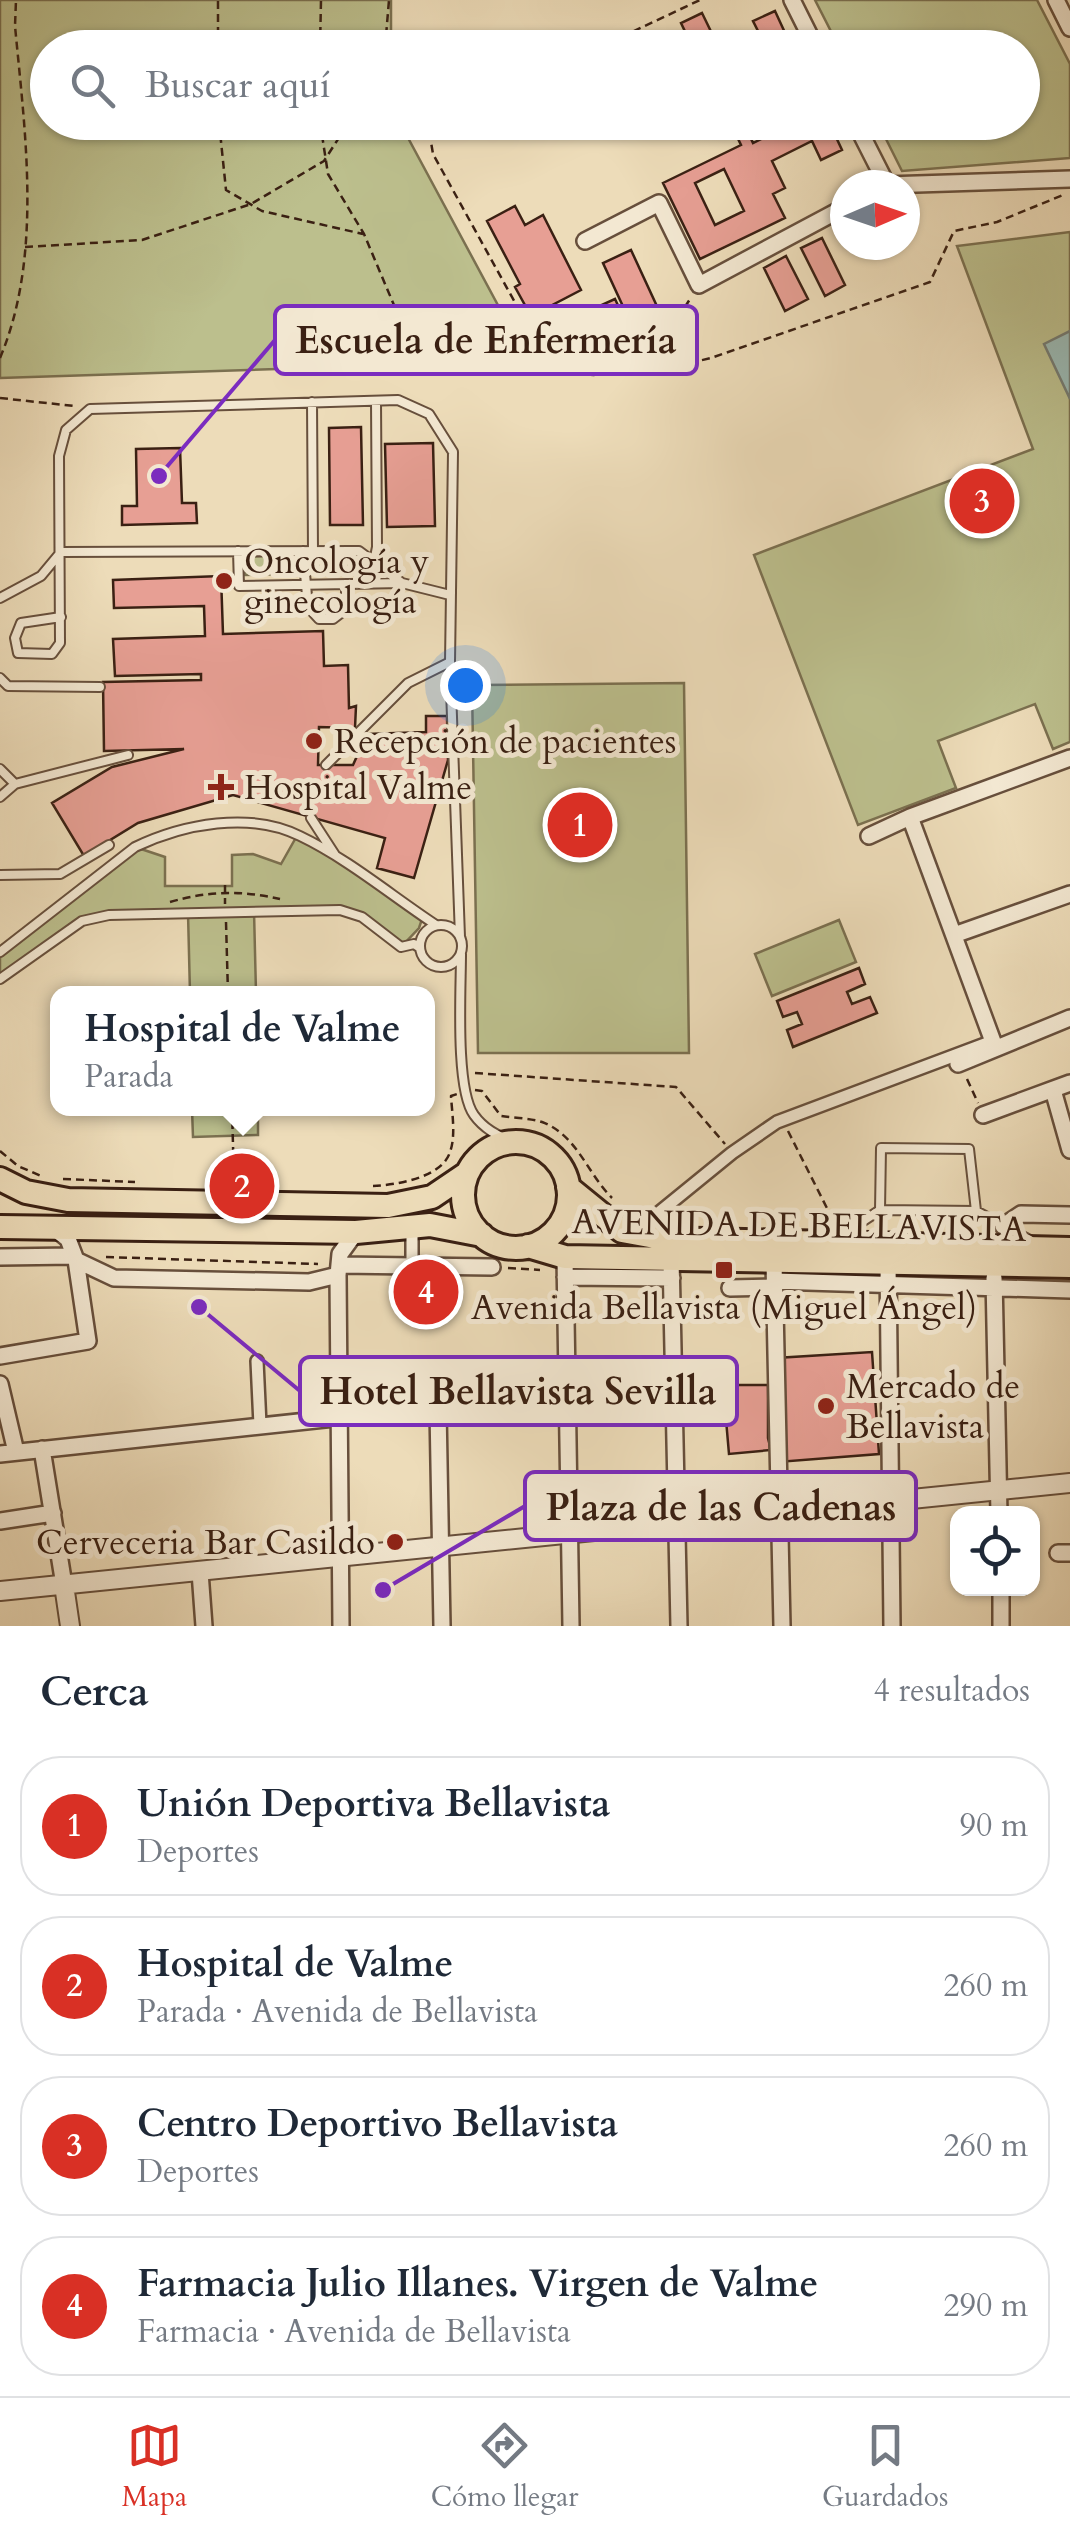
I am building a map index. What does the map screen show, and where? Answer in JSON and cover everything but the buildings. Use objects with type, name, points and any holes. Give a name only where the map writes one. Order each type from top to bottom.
[{"type":"main road","points":[[0,1179],[26,1192],[68,1200],[388,1206],[432,1197],[466,1174],[488,1150],[512,1142],[533,1144],[547,1152],[562,1168],[568,1187],[568,1205],[562,1222],[550,1235],[528,1246],[505,1246],[482,1235],[430,1225],[356,1232],[0,1226]]},
{"type":"main road","points":[[466,1174],[465,1209],[482,1235]]},
{"type":"main road","name":"AVENIDA DE BELLAVISTA","points":[[568,1187],[622,1231],[641,1227],[666,1239],[834,1235],[1059,1248]]},
{"type":"main road","name":"AVENIDA DE BELLAVISTA","points":[[528,1246],[565,1267],[671,1268],[774,1276],[994,1276],[1070,1266]]},
{"type":"street","points":[[792,0],[807,30]]},
{"type":"street","points":[[1056,0],[1070,28]]},
{"type":"street","points":[[864,140],[879,170]]},
{"type":"street","points":[[920,184],[1070,179]]},
{"type":"street","points":[[585,241],[658,204],[699,285],[830,215]]},
{"type":"street","points":[[869,836],[1070,758]]},
{"type":"street","points":[[910,817],[994,1044]]},
{"type":"street","points":[[954,935],[1070,894]]},
{"type":"street","points":[[641,1227],[732,1152],[777,1122],[1070,1018]]},
{"type":"street","points":[[961,1069],[994,1044]]},
{"type":"street","points":[[983,1115],[1070,1083]]},
{"type":"street","points":[[1053,1090],[1070,1150]]},
{"type":"street","points":[[1003,1226],[1021,1214],[1070,1214]]},
{"type":"street","points":[[0,1356],[88,1341],[75,1258],[68,1239],[51,1226]]},
{"type":"street","points":[[412,1227],[412,1270]]},
{"type":"street","points":[[341,1626],[338,1270],[340,1254],[356,1232]]},
{"type":"street","points":[[0,1257],[75,1258],[114,1278],[309,1282],[338,1270],[492,1267]]},
{"type":"street","points":[[565,1267],[571,1626]]},
{"type":"street","points":[[671,1268],[679,1626]]},
{"type":"street","points":[[889,1274],[892,1626]]},
{"type":"street","points":[[730,1288],[774,1276],[782,1626]]},
{"type":"street","points":[[994,1276],[999,1506]]},
{"type":"street","name":"AVENIDA DE BELLAVISTA","points":[[994,1276],[1070,1290]]},
{"type":"street","points":[[257,1361],[260,1425]]},
{"type":"street","points":[[0,1384],[8,1453],[567,1393]]},
{"type":"street","points":[[438,1409],[442,1626]]},
{"type":"street","points":[[42,1449],[70,1626]]},
{"type":"street","points":[[0,1591],[1070,1483]]},
{"type":"street","points":[[0,1521],[53,1513]]},
{"type":"street","points":[[200,1572],[204,1626]]},
{"type":"street","points":[[1001,1596],[1002,1626]]},
{"type":"lane","points":[[357,584],[374,562],[377,547],[376,400]]},
{"type":"lane","points":[[60,618],[22,623],[15,638],[18,653],[52,654],[60,643],[61,552],[59,456],[66,430],[90,408],[398,400],[429,414],[453,452],[450,662],[464,1072],[471,1112],[483,1126],[512,1142]]},
{"type":"lane","points":[[312,402],[314,551]]},
{"type":"lane","points":[[303,551],[308,607],[319,620],[333,619],[346,608],[346,584]]},
{"type":"lane","points":[[61,552],[360,551],[402,583]]},
{"type":"lane","points":[[0,598],[41,576],[61,552]]},
{"type":"lane","points":[[238,552],[240,586],[402,583],[450,595]]},
{"type":"lane","points":[[326,765],[408,683],[450,662]]},
{"type":"lane","points":[[0,678],[4,688],[100,687]]},
{"type":"lane","points":[[0,797],[15,784],[128,756]]},
{"type":"lane","points":[[0,769],[15,784]]},
{"type":"lane","points":[[311,818],[337,859]]},
{"type":"lane","points":[[0,952],[135,847],[160,835],[196,826],[252,823],[298,834],[436,926],[450,927],[460,937]]},
{"type":"lane","points":[[0,875],[60,874],[109,845]]},
{"type":"lane","points":[[0,980],[82,921],[109,915],[340,910],[362,917],[401,947],[414,944],[426,961],[438,968],[452,965],[461,954]]},
{"type":"lane","points":[[420,948],[422,936],[436,926]]},
{"type":"lane","points":[[880,1210],[881,1148],[969,1149],[976,1211]]},
{"type":"lane","points":[[834,1235],[880,1210],[976,1211],[1059,1248]]},
{"type":"path","points":[[0,358],[14,326],[28,225],[16,0]]},
{"type":"path","points":[[218,0],[218,30]]},
{"type":"path","points":[[320,30],[321,0]]},
{"type":"path","points":[[386,30],[389,0]]},
{"type":"path","points":[[636,30],[700,0]]},
{"type":"path","points":[[221,140],[226,190],[262,210],[364,234]]},
{"type":"path","points":[[322,140],[328,174],[364,234],[410,345],[420,360],[434,367],[594,375],[651,372],[711,358],[930,282],[954,231],[997,222],[1070,192]]},
{"type":"path","points":[[24,247],[142,240],[251,204],[324,162],[338,140]]},
{"type":"path","points":[[431,140],[433,154],[523,317],[556,341],[612,346],[678,318],[699,285]]},
{"type":"path","points":[[0,398],[90,408]]},
{"type":"path","points":[[225,885],[228,986]]},
{"type":"path","points":[[961,1069],[983,1115]]},
{"type":"path","points":[[464,1072],[676,1087],[732,1152]]},
{"type":"path","points":[[472,1090],[482,1091],[501,1116],[541,1122],[572,1140],[596,1182],[641,1227]]},
{"type":"path","points":[[370,1186],[422,1178],[447,1159],[452,1149],[452,1096],[458,1094]]},
{"type":"path","points":[[232,1116],[234,1182]]},
{"type":"path","points":[[787,1127],[834,1235],[856,1226]]},
{"type":"path","points":[[0,1151],[18,1166],[48,1178],[146,1182]]},
{"type":"path","points":[[206,1184],[250,1184]]},
{"type":"path","points":[[75,1258],[338,1270]]},
{"type":"path","points":[[492,1267],[549,1271],[565,1267]]},
{"type":"green space","points":[[0,0],[391,0],[391,30],[30,30],[30,140],[409,140],[528,361],[0,378]]},
{"type":"green space","points":[[815,0],[1037,0],[1070,64],[1070,158],[902,170],[886,140],[1040,140],[1040,30],[830,30]]},
{"type":"green space","points":[[1070,232],[1070,742],[1053,749],[1035,704],[938,741],[956,788],[858,825],[754,555],[1033,449],[957,246]]},
{"type":"green space","points":[[290,555],[290,574],[245,575],[244,557]]},
{"type":"green space","points":[[315,555],[357,556],[361,565],[355,575],[315,575],[308,565]]},
{"type":"green space","points":[[684,683],[689,1053],[478,1053],[472,685]]},
{"type":"green space","points":[[298,834],[423,916],[419,928],[401,947],[362,917],[340,910],[254,911],[256,986],[190,986],[188,913],[82,921],[7,975],[0,974],[0,952],[135,847],[165,857],[165,886],[232,886],[232,855],[253,854],[281,864]]},
{"type":"green space","points":[[839,920],[856,962],[772,996],[755,954]]},
{"type":"green space","points":[[192,1116],[258,1116],[258,1135],[193,1137]]},
{"type":"water","points":[[1070,331],[1070,399],[1044,344]]},
{"type":"place","name":"Escuela de Enfermería","points":[[159,476]]},
{"type":"place","name":"Centro Deportivo Bellavista","points":[[982,501]]},
{"type":"place","name":"Oncología y ginecología","points":[[224,581]]},
{"type":"place","name":"Recepción de pacientes","points":[[314,741]]},
{"type":"place","name":"Hospital Valme","points":[[221,787]]},
{"type":"place","name":"Unión Deportiva Bellavista","points":[[580,825]]},
{"type":"place","name":"Hospital de Valme","points":[[242,1186]]},
{"type":"place","name":"Avenida Bellavista (Miguel Ángel)","points":[[724,1270]]},
{"type":"place","name":"Farmacia Julio Illanes. Virgen de Valme","points":[[426,1292]]},
{"type":"place","name":"Hotel Bellavista Sevilla","points":[[199,1307]]},
{"type":"place","name":"Mercado de Bellavista","points":[[826,1406]]},
{"type":"place","name":"Cerveceria Bar Casildo","points":[[395,1542]]},
{"type":"place","name":"Plaza de las Cadenas","points":[[383,1590]]}]
